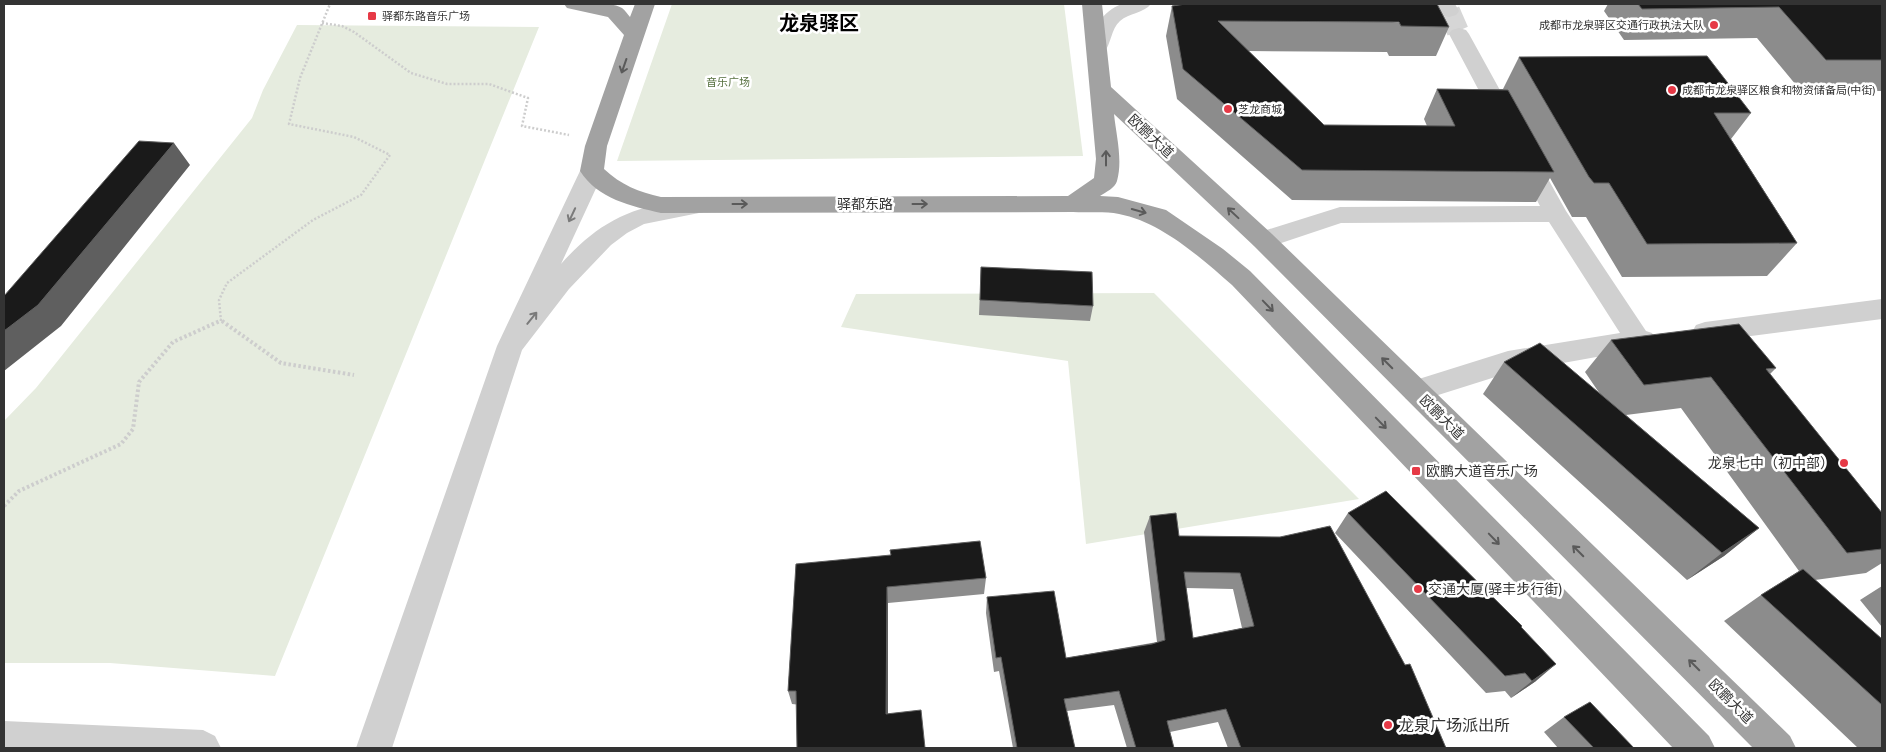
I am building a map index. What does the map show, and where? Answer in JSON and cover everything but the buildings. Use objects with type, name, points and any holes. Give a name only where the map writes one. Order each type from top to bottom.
[{"type":"highway","points":[[574,4],[616,12],[634,35]]},
{"type":"highway","points":[[592,171],[596,146],[645,4]]},
{"type":"highway","points":[[1073,204],[1104,181],[1107,159],[1102,91],[1092,4]]},
{"type":"highway","name":"欧鹏大道","points":[[1102,91],[1262,240],[1778,748]]},
{"type":"highway","name":"驿都东路","points":[[592,171],[608,187],[631,198],[661,205],[1073,204]]},
{"type":"highway","points":[[1073,204],[1118,205],[1156,216],[1214,256],[1241,278],[1697,748]]},
{"type":"street","points":[[1097,50],[1107,21],[1124,9],[1141,4]]},
{"type":"street","points":[[1459,34],[1556,214],[1638,340]]},
{"type":"street","points":[[374,748],[510,346],[592,171]]},
{"type":"street","points":[[510,346],[577,262],[619,226],[651,214],[708,204]]},
{"type":"street","points":[[1262,240],[1340,215],[1556,214]]},
{"type":"street","points":[[1416,391],[1508,362],[1638,340],[1882,309]]},
{"type":"street","points":[[4,738],[203,748]]},
{"type":"path","points":[[330,4],[293,98],[289,124],[343,132],[376,146],[390,155],[361,195],[313,220],[227,283],[218,300],[222,321],[281,363],[354,375]]},
{"type":"path","points":[[322,23],[342,26],[354,32],[412,73],[448,84],[489,84],[528,98],[522,126],[570,135],[592,171]]},
{"type":"path","points":[[4,506],[20,491],[121,444],[133,429],[139,382],[173,342],[222,321]]},
{"type":"green space","name":"音乐广场","points":[[672,4],[1064,4],[1083,156],[617,161]]},
{"type":"green space","points":[[297,25],[539,27],[275,676],[110,663],[4,663],[4,421],[36,388],[252,118],[263,90]]},
{"type":"green space","points":[[1154,293],[1359,499],[1086,544],[1068,361],[841,327],[856,294]]},
{"type":"tunnel","points":[[1449,11],[1459,34]]},
{"type":"place","name":"驿都东路音乐广场","points":[[372,16]]},
{"type":"place","name":"成都市龙泉驿区交通行政执法大队","points":[[1714,25]]},
{"type":"place","name":"成都市龙泉驿区粮食和物资储备局(中街)","points":[[1672,90]]},
{"type":"place","name":"芝龙商城","points":[[1228,109]]},
{"type":"place","name":"龙泉七中（初中部）","points":[[1844,463]]},
{"type":"place","name":"欧鹏大道音乐广场","points":[[1416,471]]},
{"type":"place","name":"交通大厦(驿丰步行街)","points":[[1418,589]]},
{"type":"place","name":"龙泉广场派出所","points":[[1388,725]]},
{"type":"district","name":"龙泉驿区","points":[[819,23]]}]
